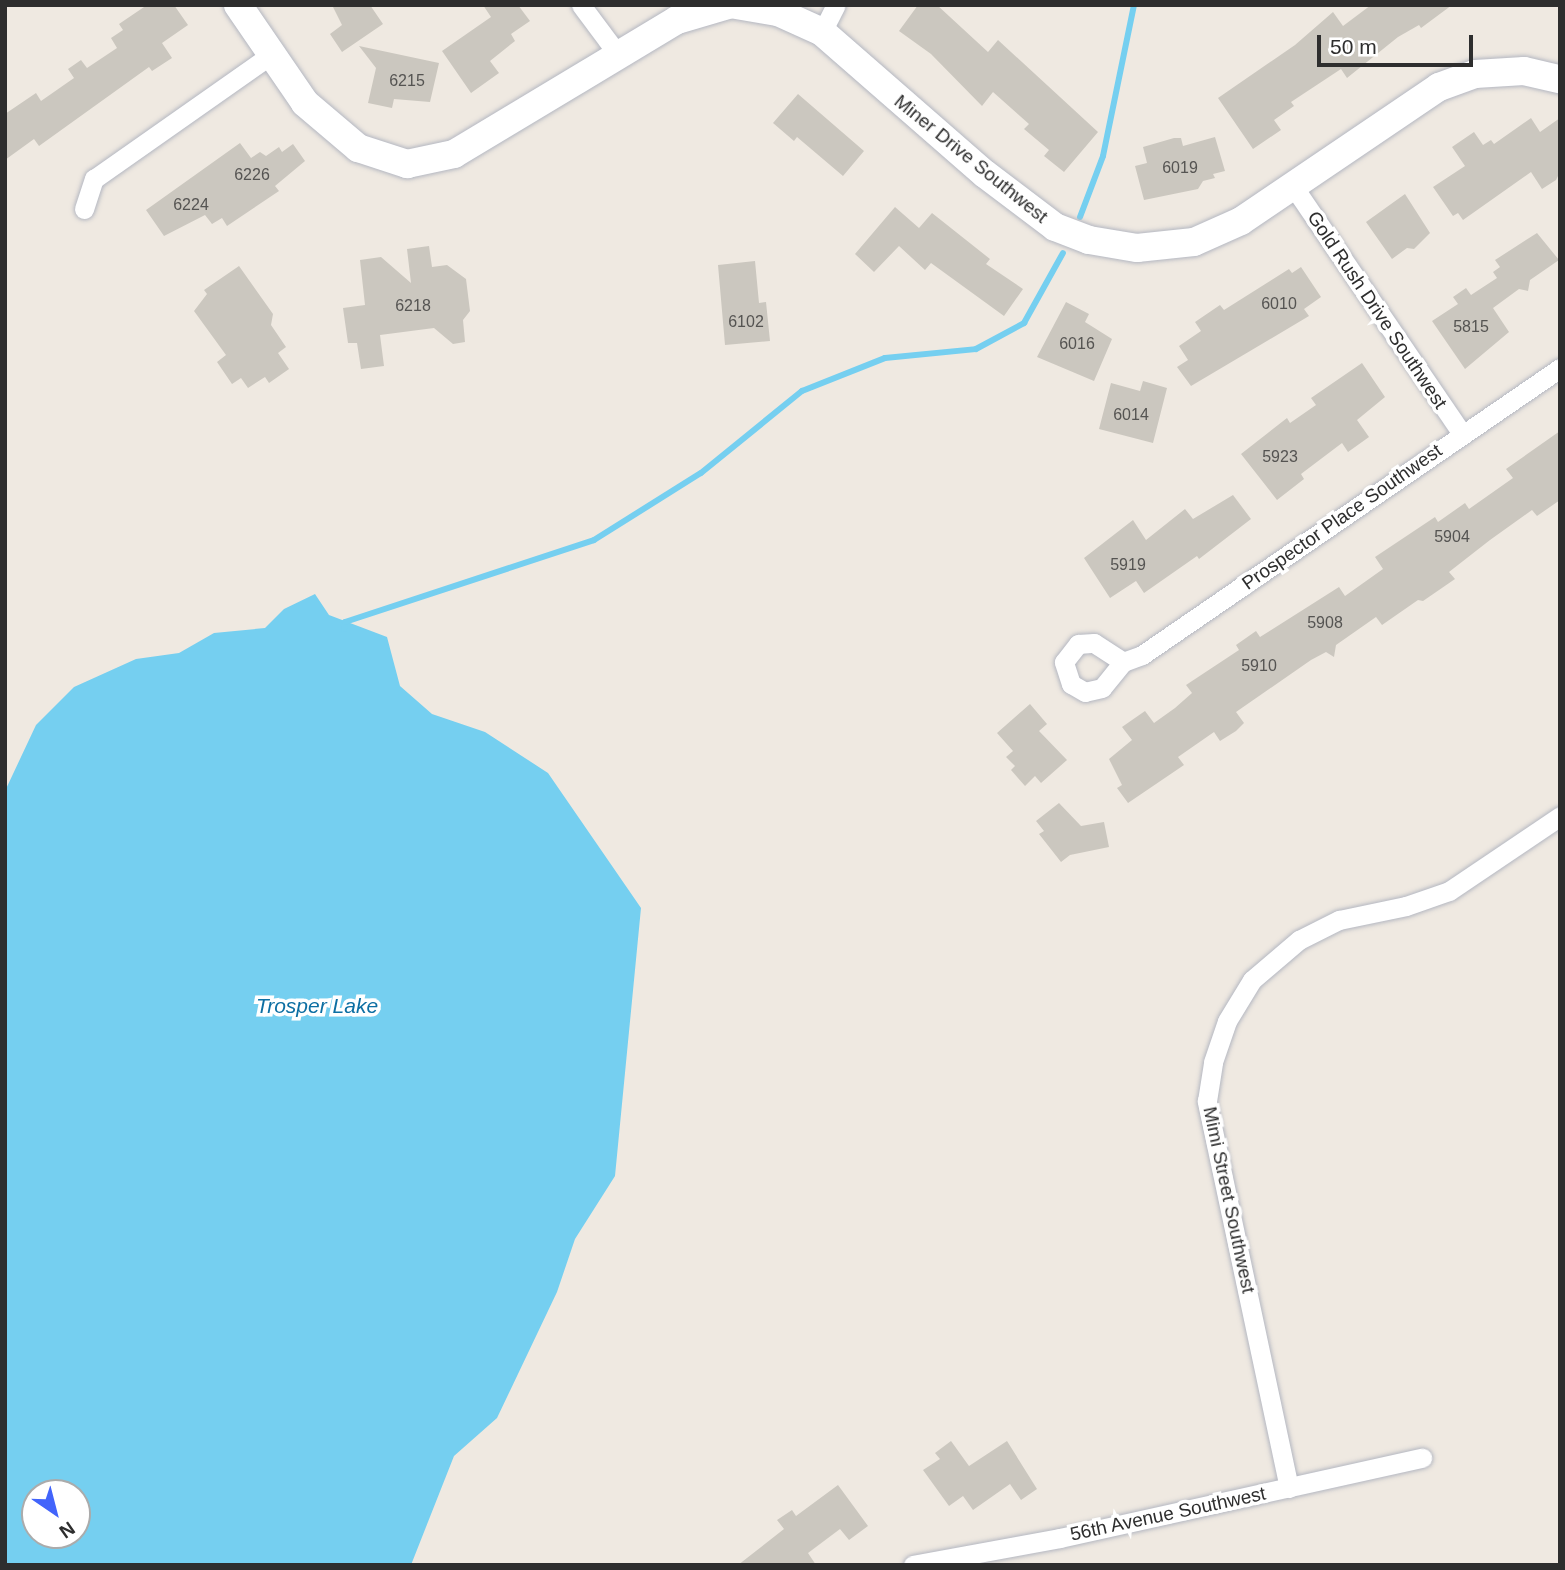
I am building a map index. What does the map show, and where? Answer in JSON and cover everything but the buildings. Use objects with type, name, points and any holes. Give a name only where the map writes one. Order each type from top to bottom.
[{"type":"street","points":[[238,5],[269,56],[305,103],[358,148],[407,164],[454,154],[677,20],[728,5]]},
{"type":"street","points":[[581,5],[619,57]]},
{"type":"street","name":"Miner Drive Southwest","points":[[736,5],[778,12],[822,32],[1022,205],[1081,237],[1137,248],[1194,242],[1241,220],[1439,87],[1475,74],[1524,71],[1560,79]]},
{"type":"street","points":[[822,32],[836,5]]},
{"type":"street","points":[[84,209],[94,179],[269,56]]},
{"type":"street","name":"Gold Rush Drive Southwest","points":[[1293,186],[1462,434]]},
{"type":"street","name":"Prospector Place Southwest","points":[[1123,662],[1142,655],[1560,368]]},
{"type":"street","name":"Mimi Street Southwest","points":[[1289,1488],[1208,1101],[1213,1062],[1227,1021],[1252,980],[1298,940],[1339,920],[1406,906],[1449,891],[1560,816]]},
{"type":"street","name":"56th Avenue Southwest","points":[[913,1565],[963,1561],[1422,1458]]},
{"type":"water","name":"Trosper Lake","points":[[315,594],[329,615],[387,637],[400,686],[432,714],[485,732],[548,773],[641,908],[615,1176],[575,1239],[557,1292],[497,1418],[454,1456],[411,1565],[5,1565],[5,791],[36,725],[74,687],[136,659],[179,653],[214,633],[265,628],[284,609]]},
{"type":"waterway","points":[[1080,217],[1103,156],[1134,5]]},
{"type":"waterway","points":[[344,629],[345,622],[594,540],[701,473],[802,391],[885,358],[976,349],[1024,323],[1063,253]]}]
